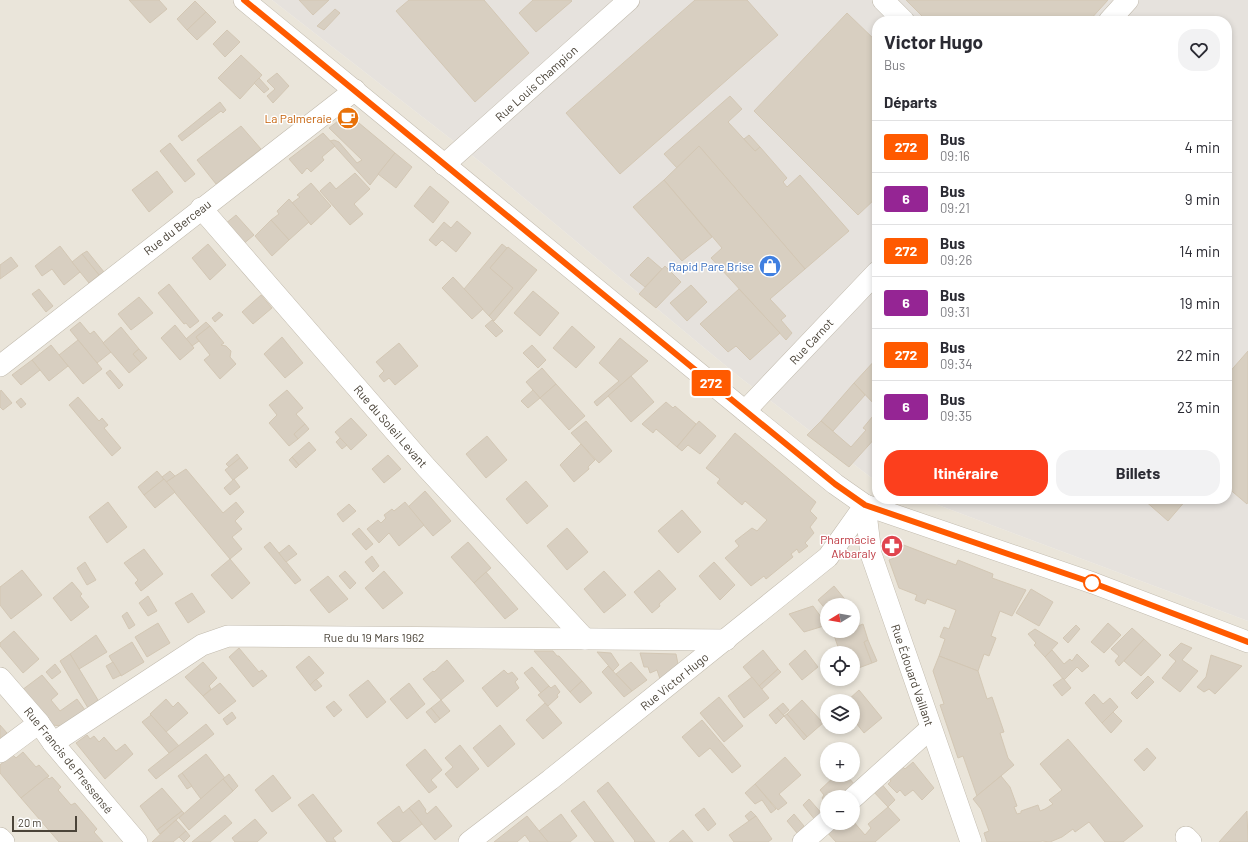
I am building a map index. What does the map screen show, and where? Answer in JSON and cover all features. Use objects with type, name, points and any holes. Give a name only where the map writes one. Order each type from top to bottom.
[{"type":"street","points":[[244,0],[745,411],[835,484],[865,505],[1093,583],[1248,642]]},
{"type":"street","name":"Rue Louis Champion","points":[[444,165],[629,0]]},
{"type":"street","points":[[883,0],[899,16]]},
{"type":"street","points":[[1114,16],[1128,0]]},
{"type":"street","name":"Rue du Berceau","points":[[0,366],[201,208],[355,90]]},
{"type":"street","name":"Rue du Soleil Levant","points":[[201,208],[425,466],[585,639]]},
{"type":"street","name":"Rue Carnot","points":[[745,411],[872,277]]},
{"type":"street","name":"Rue Victor Hugo","points":[[469,842],[556,775],[828,557],[865,505]]},
{"type":"street","name":"Rue Édouard Vaillant","points":[[865,505],[871,554],[971,842]]},
{"type":"street","name":"Rue du 19 Mars 1962","points":[[53,743],[202,645],[228,636],[726,640]]},
{"type":"street","name":"Rue Francis de Pressensé","points":[[0,678],[137,842]]},
{"type":"street","points":[[0,752],[39,723]]},
{"type":"street","points":[[860,792],[932,728]]},
{"type":"street","points":[[803,842],[820,827]]},
{"type":"street","points":[[0,838],[4,842]]},
{"type":"shaded area","points":[[0,0],[272,0],[483,164],[738,376],[872,478],[872,504],[935,504],[1248,621],[1248,842],[0,842]]},
{"type":"shaded area","points":[[272,0],[1248,0],[1248,621],[935,504],[1232,504],[1232,16],[872,16],[872,478],[738,376],[483,164]]},
{"type":"building","points":[[129,0],[159,0],[167,9],[150,23]]},
{"type":"building","points":[[299,0],[329,0],[313,15]]},
{"type":"building","points":[[409,0],[484,0],[529,53],[475,102],[396,11]]},
{"type":"building","points":[[533,0],[572,1],[536,32],[519,13]]},
{"type":"building","points":[[695,0],[747,0],[778,35],[620,174],[566,113]]},
{"type":"building","points":[[906,0],[1108,0],[1094,16],[922,16]]},
{"type":"building","points":[[195,1],[206,12],[187,30],[177,19]]},
{"type":"building","points":[[335,9],[340,13],[324,30],[317,26]]},
{"type":"building","points":[[206,12],[216,22],[197,40],[187,30]]},
{"type":"building","points":[[847,13],[872,37],[872,202],[858,215],[754,111]]},
{"type":"building","points":[[227,30],[240,42],[225,57],[213,44]]},
{"type":"building","points":[[241,55],[262,75],[240,99],[218,78]]},
{"type":"building","points":[[277,73],[289,86],[273,103],[267,96],[275,89],[267,81]]},
{"type":"building","points":[[259,78],[269,89],[264,93],[254,83]]},
{"type":"building","points":[[730,96],[742,109],[728,122],[755,151],[760,147],[787,178],[783,182],[787,187],[800,175],[849,231],[805,269],[699,146],[677,168],[664,154]]},
{"type":"building","points":[[220,102],[226,110],[223,113],[221,111],[182,141],[178,136]]},
{"type":"building","points":[[342,118],[353,118],[395,153],[370,185],[330,141],[334,140],[339,142],[357,163],[362,160],[329,128]]},
{"type":"building","points":[[241,126],[261,149],[216,184],[197,160]]},
{"type":"building","points":[[323,133],[335,146],[322,157],[324,160],[311,172],[307,168],[302,174],[289,159]]},
{"type":"building","points":[[749,135],[760,147],[755,151],[744,139]]},
{"type":"building","points":[[170,143],[195,174],[185,182],[160,151]]},
{"type":"building","points":[[699,146],[805,269],[770,299],[786,316],[781,320],[792,333],[786,340],[711,258],[722,248],[664,180]]},
{"type":"building","points":[[395,153],[412,167],[396,188],[378,174]]},
{"type":"building","points":[[157,171],[173,192],[149,212],[132,190]]},
{"type":"building","points":[[355,173],[370,189],[354,204],[363,214],[350,225],[320,191],[330,182],[336,189]]},
{"type":"building","points":[[664,180],[712,237],[682,261],[633,207]]},
{"type":"building","points":[[311,183],[331,206],[311,225],[292,203],[300,197],[297,195]]},
{"type":"building","points":[[430,186],[449,202],[433,223],[414,206]]},
{"type":"building","points":[[289,199],[309,222],[289,240],[271,220],[279,214],[277,211]]},
{"type":"building","points":[[236,215],[254,235],[242,245],[225,224]]},
{"type":"building","points":[[271,220],[289,240],[272,256],[255,236]]},
{"type":"building","points":[[457,221],[471,233],[456,252],[442,240],[436,246],[429,240],[444,222],[451,228]]},
{"type":"building","points":[[208,244],[226,265],[210,280],[192,258]]},
{"type":"building","points":[[502,244],[507,248],[490,268],[513,288],[489,316],[464,289]]},
{"type":"building","points":[[60,246],[80,272],[64,285],[52,269],[42,276],[35,266]]},
{"type":"building","points":[[508,247],[537,270],[494,321],[489,316],[513,288],[490,268]]},
{"type":"building","points":[[87,251],[104,272],[99,275],[82,254]]},
{"type":"building","points":[[82,254],[99,275],[89,283],[72,262]]},
{"type":"building","points":[[11,257],[18,266],[0,279],[0,265]]},
{"type":"building","points":[[648,257],[662,269],[645,287],[630,275]]},
{"type":"building","points":[[665,266],[681,282],[656,308],[639,294]]},
{"type":"building","points":[[453,277],[483,309],[472,319],[442,288]]},
{"type":"building","points":[[169,284],[199,321],[190,328],[186,323],[184,324],[158,293]]},
{"type":"building","points":[[691,285],[707,302],[687,321],[670,303]]},
{"type":"building","points":[[39,289],[53,306],[46,312],[32,294]]},
{"type":"building","points":[[739,289],[780,333],[750,360],[736,346],[728,352],[700,324]]},
{"type":"building","points":[[533,291],[559,313],[540,336],[514,313]]},
{"type":"building","points":[[261,295],[272,308],[253,324],[242,312]]},
{"type":"building","points":[[139,297],[153,313],[131,330],[118,314]]},
{"type":"building","points":[[219,312],[223,315],[215,322],[212,318]]},
{"type":"building","points":[[492,320],[503,331],[496,337],[485,326]]},
{"type":"building","points":[[80,322],[90,334],[94,331],[111,352],[97,363],[70,330]]},
{"type":"building","points":[[206,322],[210,326],[196,337],[199,341],[192,346],[186,339]]},
{"type":"building","points":[[175,325],[194,348],[180,360],[161,338]]},
{"type":"building","points":[[210,326],[224,343],[221,345],[226,346],[231,351],[230,357],[236,364],[220,379],[204,360],[210,355],[196,337]]},
{"type":"building","points":[[572,326],[595,347],[576,368],[553,348]]},
{"type":"building","points":[[121,327],[139,349],[133,354],[141,363],[129,373],[103,343]]},
{"type":"building","points":[[282,337],[303,363],[285,378],[264,354]]},
{"type":"building","points":[[620,338],[648,361],[597,406],[594,402],[619,381],[599,363]]},
{"type":"building","points":[[78,340],[102,369],[83,384],[59,355]]},
{"type":"building","points":[[399,343],[418,366],[395,385],[389,378],[384,382],[379,376],[384,371],[376,362]]},
{"type":"building","points":[[51,345],[68,366],[49,381],[32,360]]},
{"type":"building","points":[[532,345],[546,360],[538,368],[523,353]]},
{"type":"building","points":[[139,349],[147,358],[141,363],[133,354]]},
{"type":"building","points":[[1248,351],[1247,504],[1232,491],[1232,369]]},
{"type":"building","points":[[32,360],[40,370],[21,385],[12,375]]},
{"type":"building","points":[[872,363],[872,402],[854,383]]},
{"type":"building","points":[[542,368],[556,384],[540,398],[526,382]]},
{"type":"building","points":[[110,370],[123,385],[119,389],[106,373]]},
{"type":"building","points":[[631,376],[654,402],[631,422],[608,396]]},
{"type":"building","points":[[854,383],[865,395],[833,431],[821,421]]},
{"type":"building","points":[[556,384],[585,416],[569,430],[540,398]]},
{"type":"building","points":[[1,390],[12,403],[3,410],[0,407]]},
{"type":"building","points":[[287,390],[303,408],[296,414],[305,424],[294,434],[298,439],[289,446],[269,423],[277,415],[269,405]]},
{"type":"building","points":[[533,390],[540,398],[528,408],[521,401]]},
{"type":"building","points":[[78,397],[99,421],[102,418],[108,425],[104,428],[121,448],[112,456],[69,405]]},
{"type":"building","points":[[21,398],[26,404],[21,408],[16,402]]},
{"type":"building","points":[[666,402],[673,408],[675,406],[696,424],[677,447],[656,429],[653,433],[642,424]]},
{"type":"building","points":[[872,417],[872,442],[849,467],[807,435],[821,421],[851,447],[866,430],[863,428]]},
{"type":"building","points":[[351,418],[367,435],[351,450],[335,432]]},
{"type":"building","points":[[586,421],[612,451],[599,463],[571,433]]},
{"type":"building","points":[[699,421],[716,436],[700,454],[688,445],[682,451],[677,447]]},
{"type":"building","points":[[305,424],[309,429],[298,439],[294,434]]},
{"type":"building","points":[[735,433],[816,502],[810,511],[817,518],[810,527],[814,533],[805,543],[808,546],[799,553],[797,549],[791,554],[793,557],[766,579],[764,576],[751,586],[725,558],[739,546],[735,541],[752,528],[757,531],[767,520],[745,501],[742,505],[717,483],[720,479],[706,468]]},
{"type":"building","points":[[487,436],[507,460],[486,478],[466,454]]},
{"type":"building","points":[[340,438],[347,445],[342,449],[336,442]]},
{"type":"building","points":[[309,442],[316,450],[299,465],[292,457]]},
{"type":"building","points":[[581,444],[595,460],[588,467],[589,469],[574,482],[560,465]]},
{"type":"building","points":[[237,454],[240,458],[229,467],[226,464]]},
{"type":"building","points":[[388,455],[401,469],[384,483],[372,469]]},
{"type":"building","points":[[292,457],[299,465],[296,468],[289,460]]},
{"type":"building","points":[[240,458],[248,468],[233,480],[225,470]]},
{"type":"building","points":[[186,469],[223,513],[236,502],[244,512],[235,521],[242,529],[232,537],[242,549],[230,559],[166,482]]},
{"type":"building","points":[[157,471],[164,479],[144,495],[138,487]]},
{"type":"building","points":[[170,471],[175,476],[166,482],[162,477]]},
{"type":"building","points":[[164,479],[175,492],[155,508],[144,495]]},
{"type":"building","points":[[234,479],[240,487],[230,495],[224,488]]},
{"type":"building","points":[[526,481],[548,506],[527,524],[506,499]]},
{"type":"building","points":[[425,491],[451,521],[433,536],[408,507]]},
{"type":"building","points":[[108,502],[127,527],[107,543],[89,517]]},
{"type":"building","points":[[405,502],[424,525],[399,546],[389,533],[379,543],[367,529],[378,520],[381,523],[386,518],[384,515],[392,509],[394,511]]},
{"type":"building","points":[[349,504],[356,511],[343,522],[337,514]]},
{"type":"building","points":[[1149,504],[1183,504],[1168,521]]},
{"type":"building","points":[[682,510],[701,532],[678,553],[658,531]]},
{"type":"building","points":[[359,528],[373,544],[366,550],[352,534]]},
{"type":"building","points":[[567,528],[588,552],[567,570],[547,546]]},
{"type":"building","points":[[270,542],[301,580],[295,584],[264,547]]},
{"type":"building","points":[[468,542],[491,568],[474,583],[451,557]]},
{"type":"building","points":[[901,544],[956,565],[958,560],[993,574],[992,578],[1026,590],[1012,616],[1000,611],[991,636],[996,638],[989,656],[984,654],[978,671],[939,656],[945,639],[940,637],[944,627],[949,629],[956,610],[927,599],[925,604],[915,600],[917,595],[899,588],[889,560],[894,558],[892,553]]},
{"type":"building","points":[[289,545],[297,554],[286,562],[279,553]]},
{"type":"building","points":[[144,549],[163,574],[141,591],[135,583],[138,580],[124,563]]},
{"type":"building","points":[[372,556],[379,566],[373,572],[365,562]]},
{"type":"building","points":[[230,559],[250,583],[232,599],[211,575]]},
{"type":"building","points":[[85,562],[96,580],[87,585],[77,568]]},
{"type":"building","points":[[714,562],[735,585],[720,600],[699,576]]},
{"type":"building","points":[[22,570],[42,595],[11,619],[0,605],[0,587]]},
{"type":"building","points":[[659,570],[676,589],[659,604],[660,606],[652,613],[634,592]]},
{"type":"building","points":[[345,571],[356,583],[350,589],[339,576]]},
{"type":"building","points":[[384,571],[403,593],[383,609],[365,588]]},
{"type":"building","points":[[604,571],[626,595],[604,613],[584,589]]},
{"type":"building","points":[[486,572],[518,609],[505,619],[474,583]]},
{"type":"building","points":[[328,576],[348,599],[329,613],[310,590]]},
{"type":"building","points":[[72,582],[82,594],[80,596],[89,607],[71,621],[53,598]]},
{"type":"building","points":[[834,586],[844,598],[820,598]]},
{"type":"building","points":[[1031,589],[1053,602],[1039,626],[1016,613]]},
{"type":"building","points":[[192,593],[205,612],[188,623],[175,603]]},
{"type":"building","points":[[148,596],[157,611],[148,616],[139,603]]},
{"type":"building","points":[[813,606],[820,616],[820,627],[804,632],[789,614]]},
{"type":"building","points":[[127,612],[135,625],[129,629],[122,616]]},
{"type":"building","points":[[158,623],[170,643],[147,657],[135,637]]},
{"type":"building","points":[[1108,623],[1121,635],[1104,653],[1091,642]]},
{"type":"building","points":[[863,624],[868,640],[864,642],[872,663],[860,667],[860,646],[838,646],[835,638],[860,638],[860,625]]},
{"type":"building","points":[[1076,625],[1080,629],[1068,643],[1063,638]]},
{"type":"building","points":[[1132,628],[1144,639],[1119,666],[1115,661],[1119,656],[1111,649]]},
{"type":"building","points":[[1035,629],[1058,643],[1045,657],[1034,645],[1036,643],[1028,634]]},
{"type":"building","points":[[14,631],[39,659],[23,673],[0,646],[0,643]]},
{"type":"building","points":[[96,635],[107,652],[79,669],[70,654]]},
{"type":"building","points":[[1144,639],[1161,655],[1141,676],[1124,661]]},
{"type":"building","points":[[868,640],[877,661],[872,663],[864,642]]},
{"type":"building","points":[[132,642],[144,662],[121,676],[109,656]]},
{"type":"building","points":[[1181,643],[1192,648],[1182,660],[1198,671],[1180,692],[1162,678],[1176,661],[1169,655]]},
{"type":"building","points":[[239,648],[259,672],[262,670],[267,676],[253,687],[229,657]]},
{"type":"building","points":[[763,650],[778,669],[759,686],[743,667]]},
{"type":"building","points":[[805,650],[818,667],[802,680],[789,664]]},
{"type":"building","points":[[1052,650],[1064,664],[1070,659],[1072,661],[1077,654],[1089,666],[1082,672],[1077,667],[1064,680],[1045,657]]},
{"type":"building","points":[[534,651],[553,651],[582,681],[570,692]]},
{"type":"building","points":[[597,652],[611,653],[619,665],[613,671]]},
{"type":"building","points":[[640,653],[676,654],[678,664],[660,679],[657,670],[650,673],[648,667],[644,667]]},
{"type":"building","points":[[70,654],[98,700],[88,708],[60,661]]},
{"type":"building","points":[[1211,655],[1242,666],[1215,694],[1209,689],[1204,692],[1197,687],[1206,677]]},
{"type":"building","points":[[309,656],[324,673],[310,685],[296,667]]},
{"type":"building","points":[[939,656],[978,671],[987,699],[992,697],[1004,732],[1000,733],[1008,758],[1014,765],[977,796],[963,756],[958,758],[940,705],[944,704],[933,671]]},
{"type":"building","points":[[447,660],[464,681],[441,700],[423,679],[433,671],[434,672]]},
{"type":"building","points":[[113,662],[121,675],[113,679],[106,666]]},
{"type":"building","points":[[203,662],[217,678],[209,686],[211,689],[203,696],[185,677]]},
{"type":"building","points":[[631,662],[647,680],[632,691],[616,674]]},
{"type":"building","points":[[55,664],[61,672],[52,679],[46,672]]},
{"type":"building","points":[[608,666],[632,691],[624,697],[602,672]]},
{"type":"building","points":[[532,667],[549,686],[541,693],[524,673]]},
{"type":"building","points":[[778,669],[781,672],[762,689],[759,686]]},
{"type":"building","points":[[504,670],[508,674],[512,672],[518,679],[515,682],[519,688],[497,707],[482,688]]},
{"type":"building","points":[[42,675],[58,694],[51,700],[60,711],[77,699],[85,710],[63,726],[51,725],[22,690]]},
{"type":"building","points":[[1148,676],[1154,682],[1137,699],[1131,693]]},
{"type":"building","points":[[752,677],[769,698],[744,718],[728,696]]},
{"type":"building","points":[[1063,678],[1071,688],[1062,696],[1053,685]]},
{"type":"building","points":[[316,679],[322,686],[315,691],[310,685]]},
{"type":"building","points":[[368,680],[386,702],[367,718],[349,695]]},
{"type":"building","points":[[582,681],[592,693],[580,703],[570,692]]},
{"type":"building","points":[[220,683],[236,701],[219,714],[203,696]]},
{"type":"building","points":[[409,683],[425,704],[407,719],[390,699]]},
{"type":"building","points":[[555,685],[560,692],[557,695],[558,697],[548,706],[538,695],[549,686],[551,688]]},
{"type":"building","points":[[859,690],[882,718],[864,733],[860,728],[860,694],[855,694]]},
{"type":"building","points":[[1094,694],[1103,704],[1110,698],[1118,707],[1102,723],[1085,703]]},
{"type":"building","points":[[719,697],[743,726],[724,742],[700,713]]},
{"type":"building","points":[[166,699],[173,707],[178,702],[188,713],[166,732],[150,714]]},
{"type":"building","points":[[441,700],[450,711],[440,719],[431,708]]},
{"type":"building","points":[[802,700],[820,720],[820,726],[807,737],[787,714]]},
{"type":"building","points":[[334,701],[342,710],[334,717],[326,707]]},
{"type":"building","points":[[545,703],[562,723],[543,739],[526,720]]},
{"type":"building","points":[[783,703],[789,710],[783,715],[777,708]]},
{"type":"building","points":[[431,708],[440,719],[435,723],[426,712]]},
{"type":"building","points":[[777,708],[784,716],[776,724],[769,715]]},
{"type":"building","points":[[232,712],[236,718],[227,725],[223,719]]},
{"type":"building","points":[[1113,712],[1122,721],[1111,733],[1102,723]]},
{"type":"building","points":[[787,714],[807,737],[804,740],[784,716]]},
{"type":"building","points":[[151,715],[179,746],[169,753],[142,722]]},
{"type":"building","points":[[702,720],[741,766],[732,773],[710,748],[699,757],[682,737]]},
{"type":"building","points":[[206,724],[214,734],[156,779],[148,770]]},
{"type":"building","points":[[0,725],[7,733],[0,739]]},
{"type":"building","points":[[500,725],[515,744],[488,767],[473,748]]},
{"type":"building","points":[[87,735],[90,739],[94,736],[99,742],[104,737],[116,751],[125,744],[133,754],[105,779],[76,743]]},
{"type":"building","points":[[1068,739],[1143,826],[1123,842],[1105,842],[1089,822],[1075,832],[1073,829],[1062,837],[1050,842],[987,842],[984,833],[989,831],[981,809],[973,799],[1001,776],[1010,787],[1017,806],[1014,807],[1017,814],[1038,805],[1040,811],[1053,804],[1049,800],[1062,790],[1040,764]]},
{"type":"building","points":[[460,745],[479,769],[457,788],[445,774],[453,767],[445,758]]},
{"type":"building","points":[[1147,748],[1156,758],[1144,771],[1134,760]]},
{"type":"building","points":[[425,749],[442,770],[431,780],[437,787],[429,793],[406,765]]},
{"type":"building","points":[[23,752],[36,767],[39,765],[49,776],[21,798],[0,773],[0,765],[12,754],[16,758]]},
{"type":"building","points":[[206,754],[225,778],[201,799],[182,773]]},
{"type":"building","points":[[785,757],[801,775],[779,794],[787,803],[778,810],[755,784]]},
{"type":"building","points":[[913,762],[934,788],[922,800],[913,790],[905,796],[900,790],[897,793],[888,784],[891,781],[887,775],[902,766],[905,769]]},
{"type":"building","points":[[182,773],[192,786],[187,789],[178,776]]},
{"type":"building","points":[[229,774],[238,786],[233,791],[223,779]]},
{"type":"building","points":[[273,775],[291,798],[272,812],[255,790]]},
{"type":"building","points":[[47,777],[49,779],[52,777],[61,787],[58,790],[71,805],[75,803],[97,829],[94,832],[103,842],[59,842],[21,798]]},
{"type":"building","points":[[223,779],[233,791],[189,830],[179,818]]},
{"type":"building","points":[[608,782],[655,842],[634,842],[635,841],[597,791]]},
{"type":"building","points":[[829,782],[852,782],[856,786],[852,790],[820,790]]},
{"type":"building","points":[[880,782],[895,800],[888,807],[871,789]]},
{"type":"building","points":[[755,784],[776,809],[771,813],[762,800],[755,804],[745,793]]},
{"type":"building","points":[[162,788],[182,811],[157,830],[140,806]]},
{"type":"building","points":[[313,794],[342,831],[333,838],[336,842],[327,842],[298,805]]},
{"type":"building","points":[[809,799],[820,812],[820,818],[816,821],[803,805]]},
{"type":"building","points":[[419,800],[427,814],[436,806],[452,826],[435,840],[409,808]]},
{"type":"building","points":[[584,801],[614,842],[595,842],[571,811]]},
{"type":"building","points":[[399,806],[403,813],[409,808],[422,824],[399,842],[393,842],[377,823]]},
{"type":"building","points":[[888,807],[900,820],[875,842],[836,842],[825,830],[860,829],[865,835],[871,828],[868,824]]},
{"type":"building","points":[[704,808],[716,824],[708,831],[695,815]]},
{"type":"building","points":[[182,811],[184,813],[160,834],[157,830]]},
{"type":"building","points":[[751,811],[756,816],[749,821],[745,816]]},
{"type":"building","points":[[1247,811],[1248,842],[1219,842]]},
{"type":"building","points":[[561,814],[577,836],[570,842],[548,842],[539,831]]},
{"type":"building","points":[[794,814],[804,826],[797,833],[787,821]]},
{"type":"building","points":[[225,815],[232,823],[210,842],[192,842]]},
{"type":"building","points":[[527,816],[548,842],[530,842],[525,835],[517,842],[494,842]]},
{"type":"building","points":[[756,816],[772,839],[768,842],[734,842],[729,835]]},
{"type":"building","points":[[255,819],[267,833],[257,842],[235,842],[232,838]]},
{"type":"building","points":[[176,820],[186,831],[173,842],[152,842]]},
{"type":"building","points":[[683,830],[693,842],[669,842]]},
{"type":"building","points":[[186,831],[190,836],[184,842],[179,837]]},
{"type":"bus line","name":"272","points":[[244,0],[835,484],[865,505],[1093,583],[1248,642]]},
{"type":"place","name":"La Palmeraie","points":[[348,118]]},
{"type":"place","name":"Rapid Pare Brise","points":[[770,266]]},
{"type":"place","name":"Pharmacie Akbaraly","points":[[892,546]]}]
